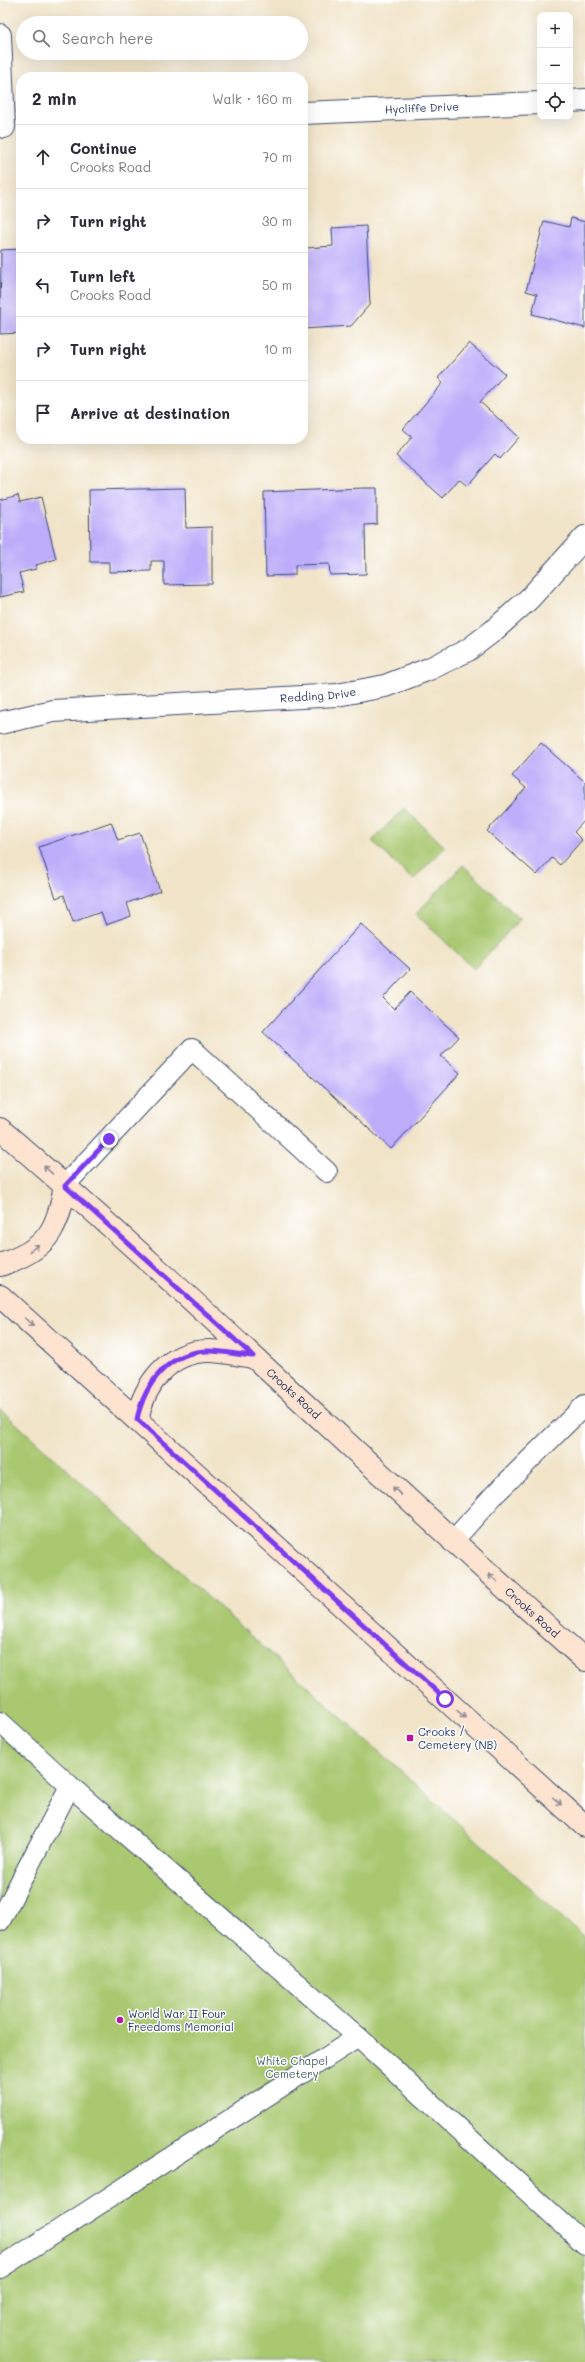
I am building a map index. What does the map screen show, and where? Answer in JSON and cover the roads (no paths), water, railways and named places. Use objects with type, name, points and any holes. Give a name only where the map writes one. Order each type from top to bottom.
[{"type":"main road","name":"Crooks Road","points":[[0,1129],[253,1356],[452,1542],[585,1660]]},
{"type":"main road","points":[[0,1266],[14,1261],[36,1248],[51,1233],[60,1214],[65,1186]]},
{"type":"main road","points":[[0,1296],[585,1826]]},
{"type":"main road","points":[[137,1419],[141,1401],[150,1383],[163,1368],[179,1358],[194,1353],[210,1351],[253,1356]]},
{"type":"street","points":[[0,35],[8,127]]},
{"type":"street","points":[[573,101],[585,100]]},
{"type":"street","name":"Hycliffe Drive","points":[[308,114],[537,103]]},
{"type":"street","name":"Redding Drive","points":[[0,723],[53,711],[337,694],[385,686],[442,663],[468,650],[493,631],[530,598],[585,537]]},
{"type":"lane","points":[[65,1186],[192,1049],[328,1172]]},
{"type":"lane","points":[[452,1542],[495,1494],[585,1405]]},
{"type":"lane","points":[[0,1722],[70,1786],[358,2036],[585,2244]]},
{"type":"lane","points":[[0,1921],[70,1786]]},
{"type":"lane","points":[[0,2268],[358,2036]]},
{"type":"place","name":"Crooks / Cemetery (NB)","points":[[410,1738]]},
{"type":"place","name":"World War II Four Freedoms Memorial","points":[[120,2020]]},
{"type":"park label","name":"White Chapel Cemetery","points":[[292,2067]]}]
